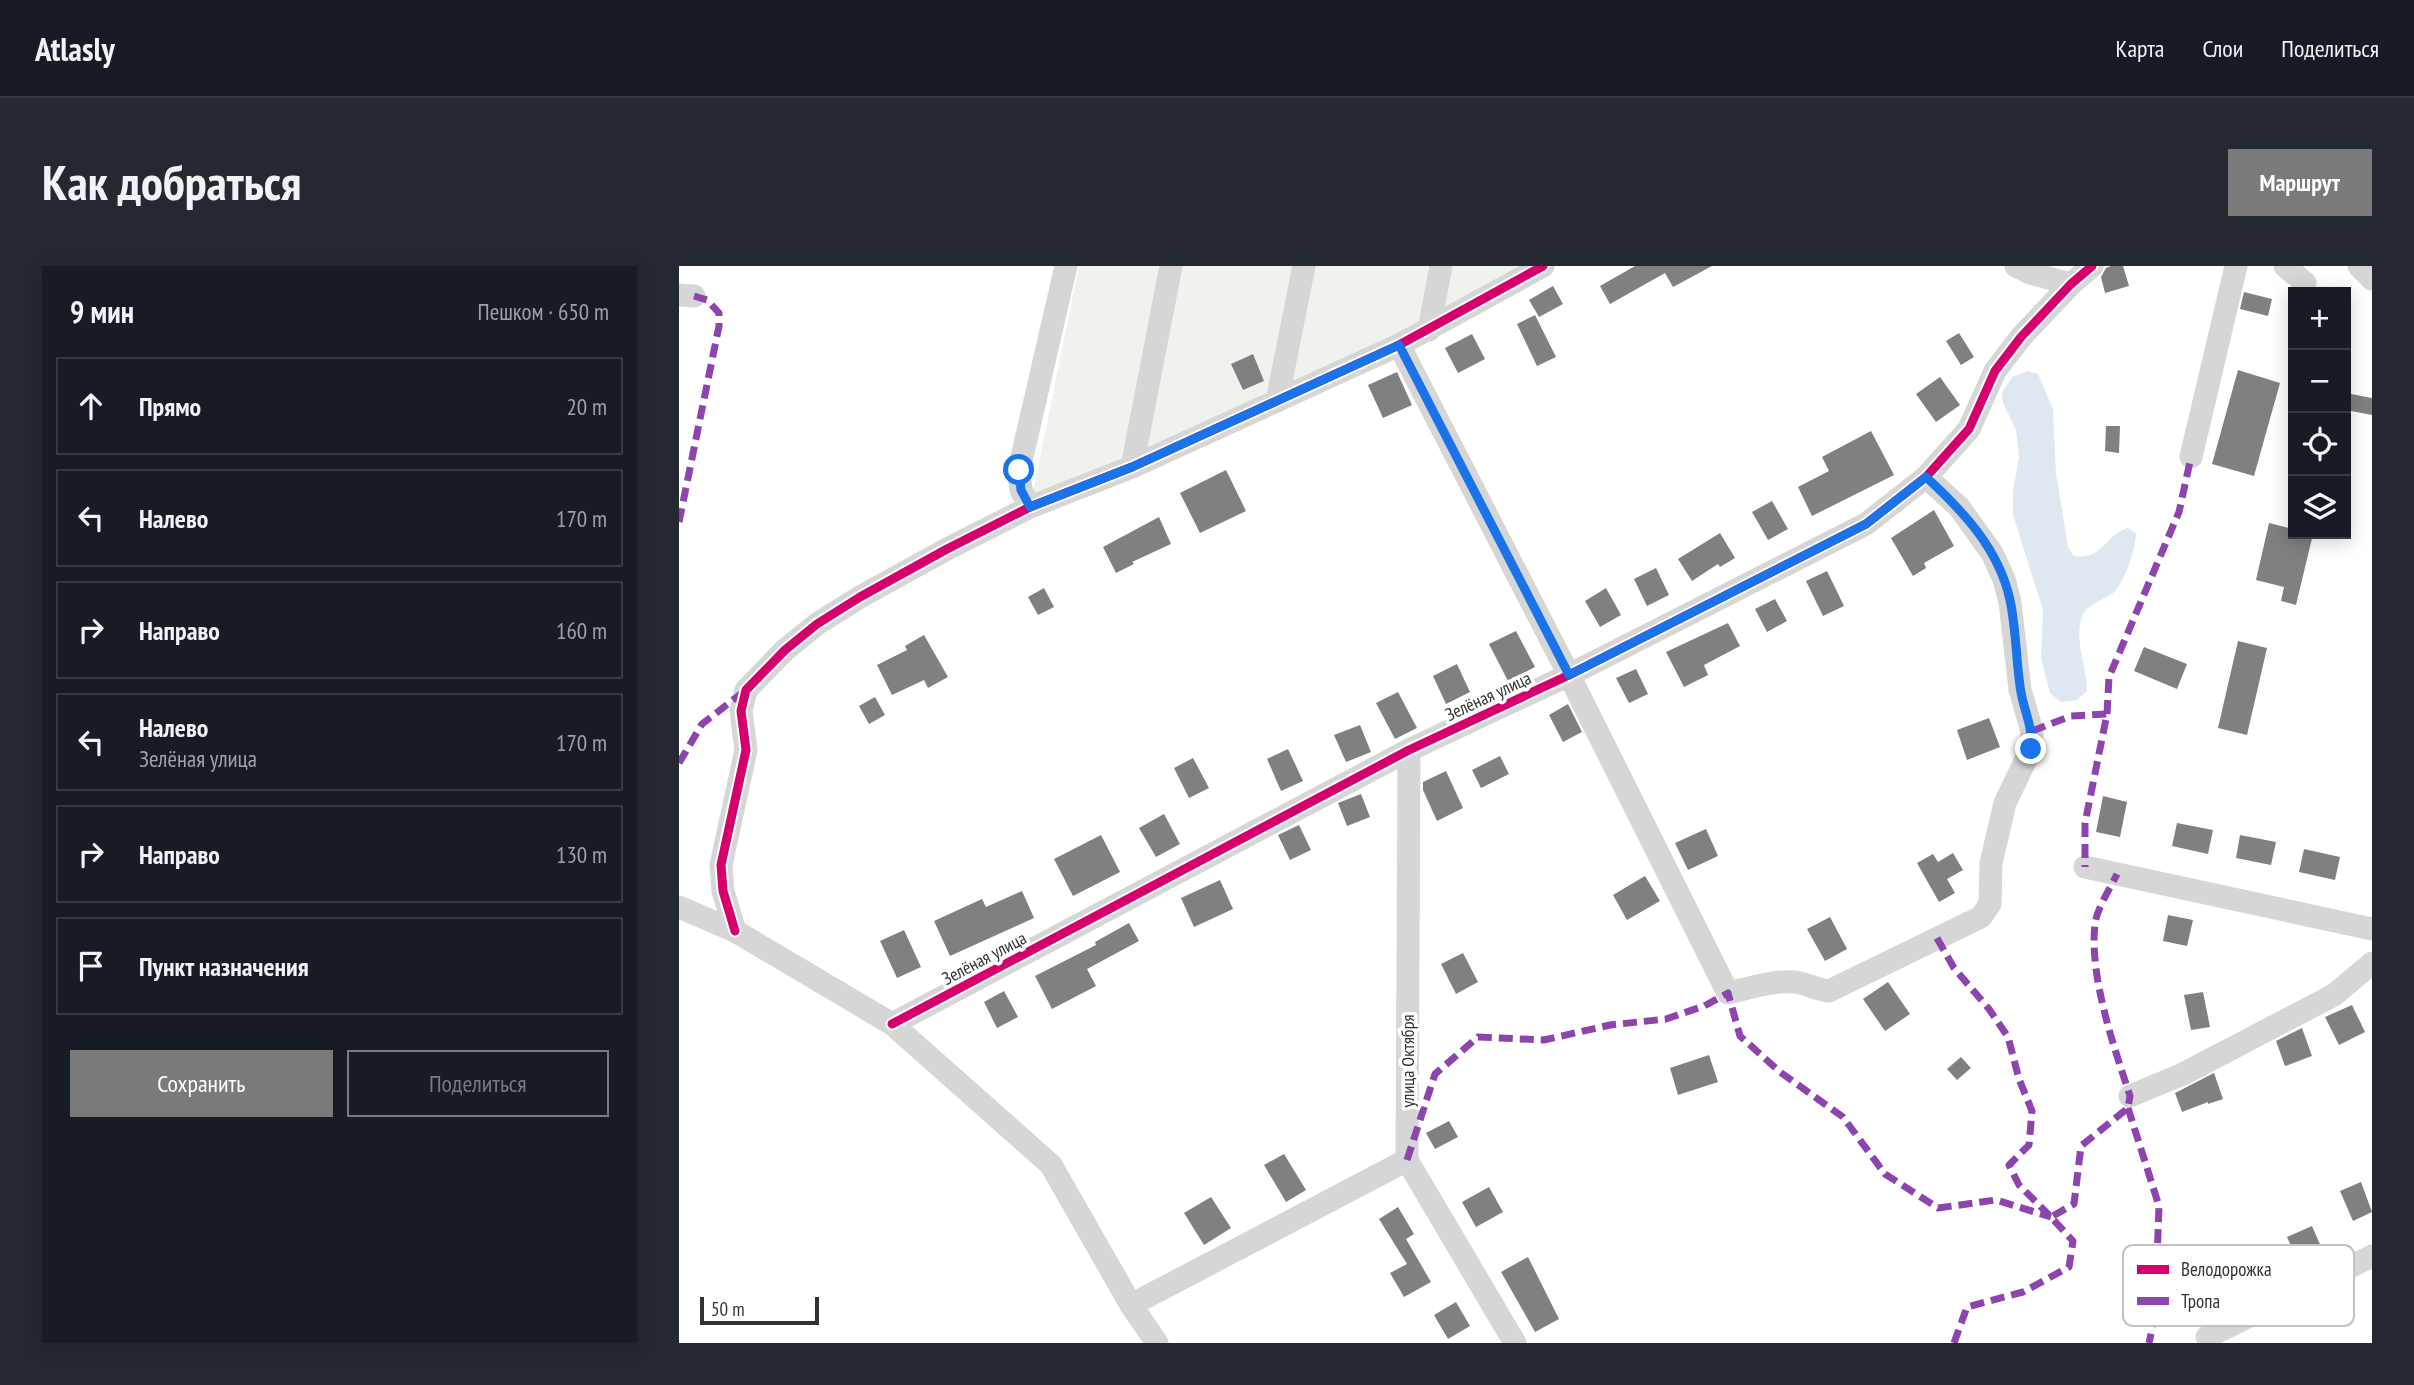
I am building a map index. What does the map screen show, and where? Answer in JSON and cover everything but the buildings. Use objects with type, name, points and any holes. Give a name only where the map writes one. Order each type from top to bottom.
[{"type":"street","points":[[1030,507],[1021,490],[1019,470],[1066,266]]},
{"type":"street","points":[[1132,467],[1171,266]]},
{"type":"street","points":[[1277,401],[1304,266]]},
{"type":"street","points":[[1429,330],[1441,266]]},
{"type":"street","points":[[735,931],[723,891],[720,864],[746,750],[741,711],[746,690],[785,650],[817,624],[882,585],[1030,507],[1132,467],[1399,345],[1543,266]]},
{"type":"street","points":[[2016,266],[2030,273],[2071,284]]},
{"type":"street","name":"Зелёная улица","points":[[892,1024],[1409,750],[1569,675],[1866,524],[1926,477],[1969,429],[1996,371],[2008,354],[2071,284],[2092,266]]},
{"type":"street","points":[[2191,457],[2236,266]]},
{"type":"street","points":[[2285,266],[2305,283]]},
{"type":"street","points":[[2359,266],[2372,279]]},
{"type":"street","points":[[1399,345],[1569,675],[1728,993],[1780,982],[1799,982],[1829,992],[1981,916],[1990,904],[1991,863],[2005,803],[2031,749],[2032,731],[2020,690],[2010,602],[2004,579],[1992,553],[1959,507],[1926,477]]},
{"type":"street","name":"улица Октября","points":[[1406,1160],[1409,750]]},
{"type":"street","points":[[2085,867],[2372,929]]},
{"type":"street","points":[[679,907],[735,931],[892,1024],[1051,1165],[1131,1305],[1157,1343]]},
{"type":"street","points":[[2130,1096],[2183,1074],[2334,995],[2372,963]]},
{"type":"street","points":[[1131,1305],[1406,1160],[1515,1343]]},
{"type":"street","points":[[2354,1265],[2372,1256]]},
{"type":"street","points":[[2207,1337],[2229,1326]]},
{"type":"shaded area","points":[[1079,266],[1543,266],[1030,507]]},
{"type":"shaded area","points":[[2027,371],[2038,374],[2053,409],[2056,473],[2068,547],[2074,556],[2098,551],[2113,536],[2128,528],[2136,533],[2129,565],[2121,582],[2113,593],[2086,610],[2081,620],[2079,638],[2087,691],[2077,700],[2061,702],[2050,693],[2041,658],[2043,610],[2013,515],[2013,491],[2019,457],[2016,430],[2003,403],[2002,393],[2012,377]]},
{"type":"marked path","points":[[679,522],[719,326],[719,313],[707,300],[694,296]]},
{"type":"marked path","points":[[2107,714],[2109,677],[2179,512],[2191,457]]},
{"type":"marked path","points":[[679,763],[702,724],[746,690]]},
{"type":"marked path","points":[[2032,731],[2071,716],[2107,714],[2085,823],[2085,867]]},
{"type":"marked path","points":[[1954,1343],[1967,1307],[2023,1292],[2069,1267],[2073,1241],[2051,1217],[2074,1204],[2081,1146],[2128,1108],[2130,1096],[2104,1011],[2094,944],[2096,918],[2117,874]]},
{"type":"marked path","points":[[1937,938],[1954,968],[1989,1009],[2008,1037],[2019,1079],[2032,1111],[2029,1145],[2009,1165],[2019,1185],[2049,1215]]},
{"type":"marked path","points":[[1407,1160],[1435,1074],[1478,1037],[1544,1040],[1610,1025],[1666,1019],[1704,1006],[1728,993],[1740,1036],[1780,1072],[1843,1117],[1885,1174],[1938,1208],[1996,1200],[2051,1217]]},
{"type":"marked path","points":[[2128,1108],[2159,1206],[2158,1245]]},
{"type":"marked path","points":[[2149,1343],[2153,1326]]},
{"type":"cycle path","points":[[735,931],[723,891],[721,865],[746,750],[741,711],[746,690],[785,650],[817,624],[860,597],[947,549],[1030,507],[1132,467],[1399,345],[1543,266]]},
{"type":"cycle path","points":[[892,1024],[1409,750],[1569,675],[1866,524],[1926,477],[1969,429],[1995,371],[2021,337],[2071,284],[2092,266]]},
{"type":"route","points":[[1019,470],[1021,490],[1030,507],[1132,467],[1399,345],[1569,675],[1866,524],[1926,477],[1959,507],[1992,553],[2004,579],[2010,602],[2020,690],[2032,731],[2031,749]]}]
